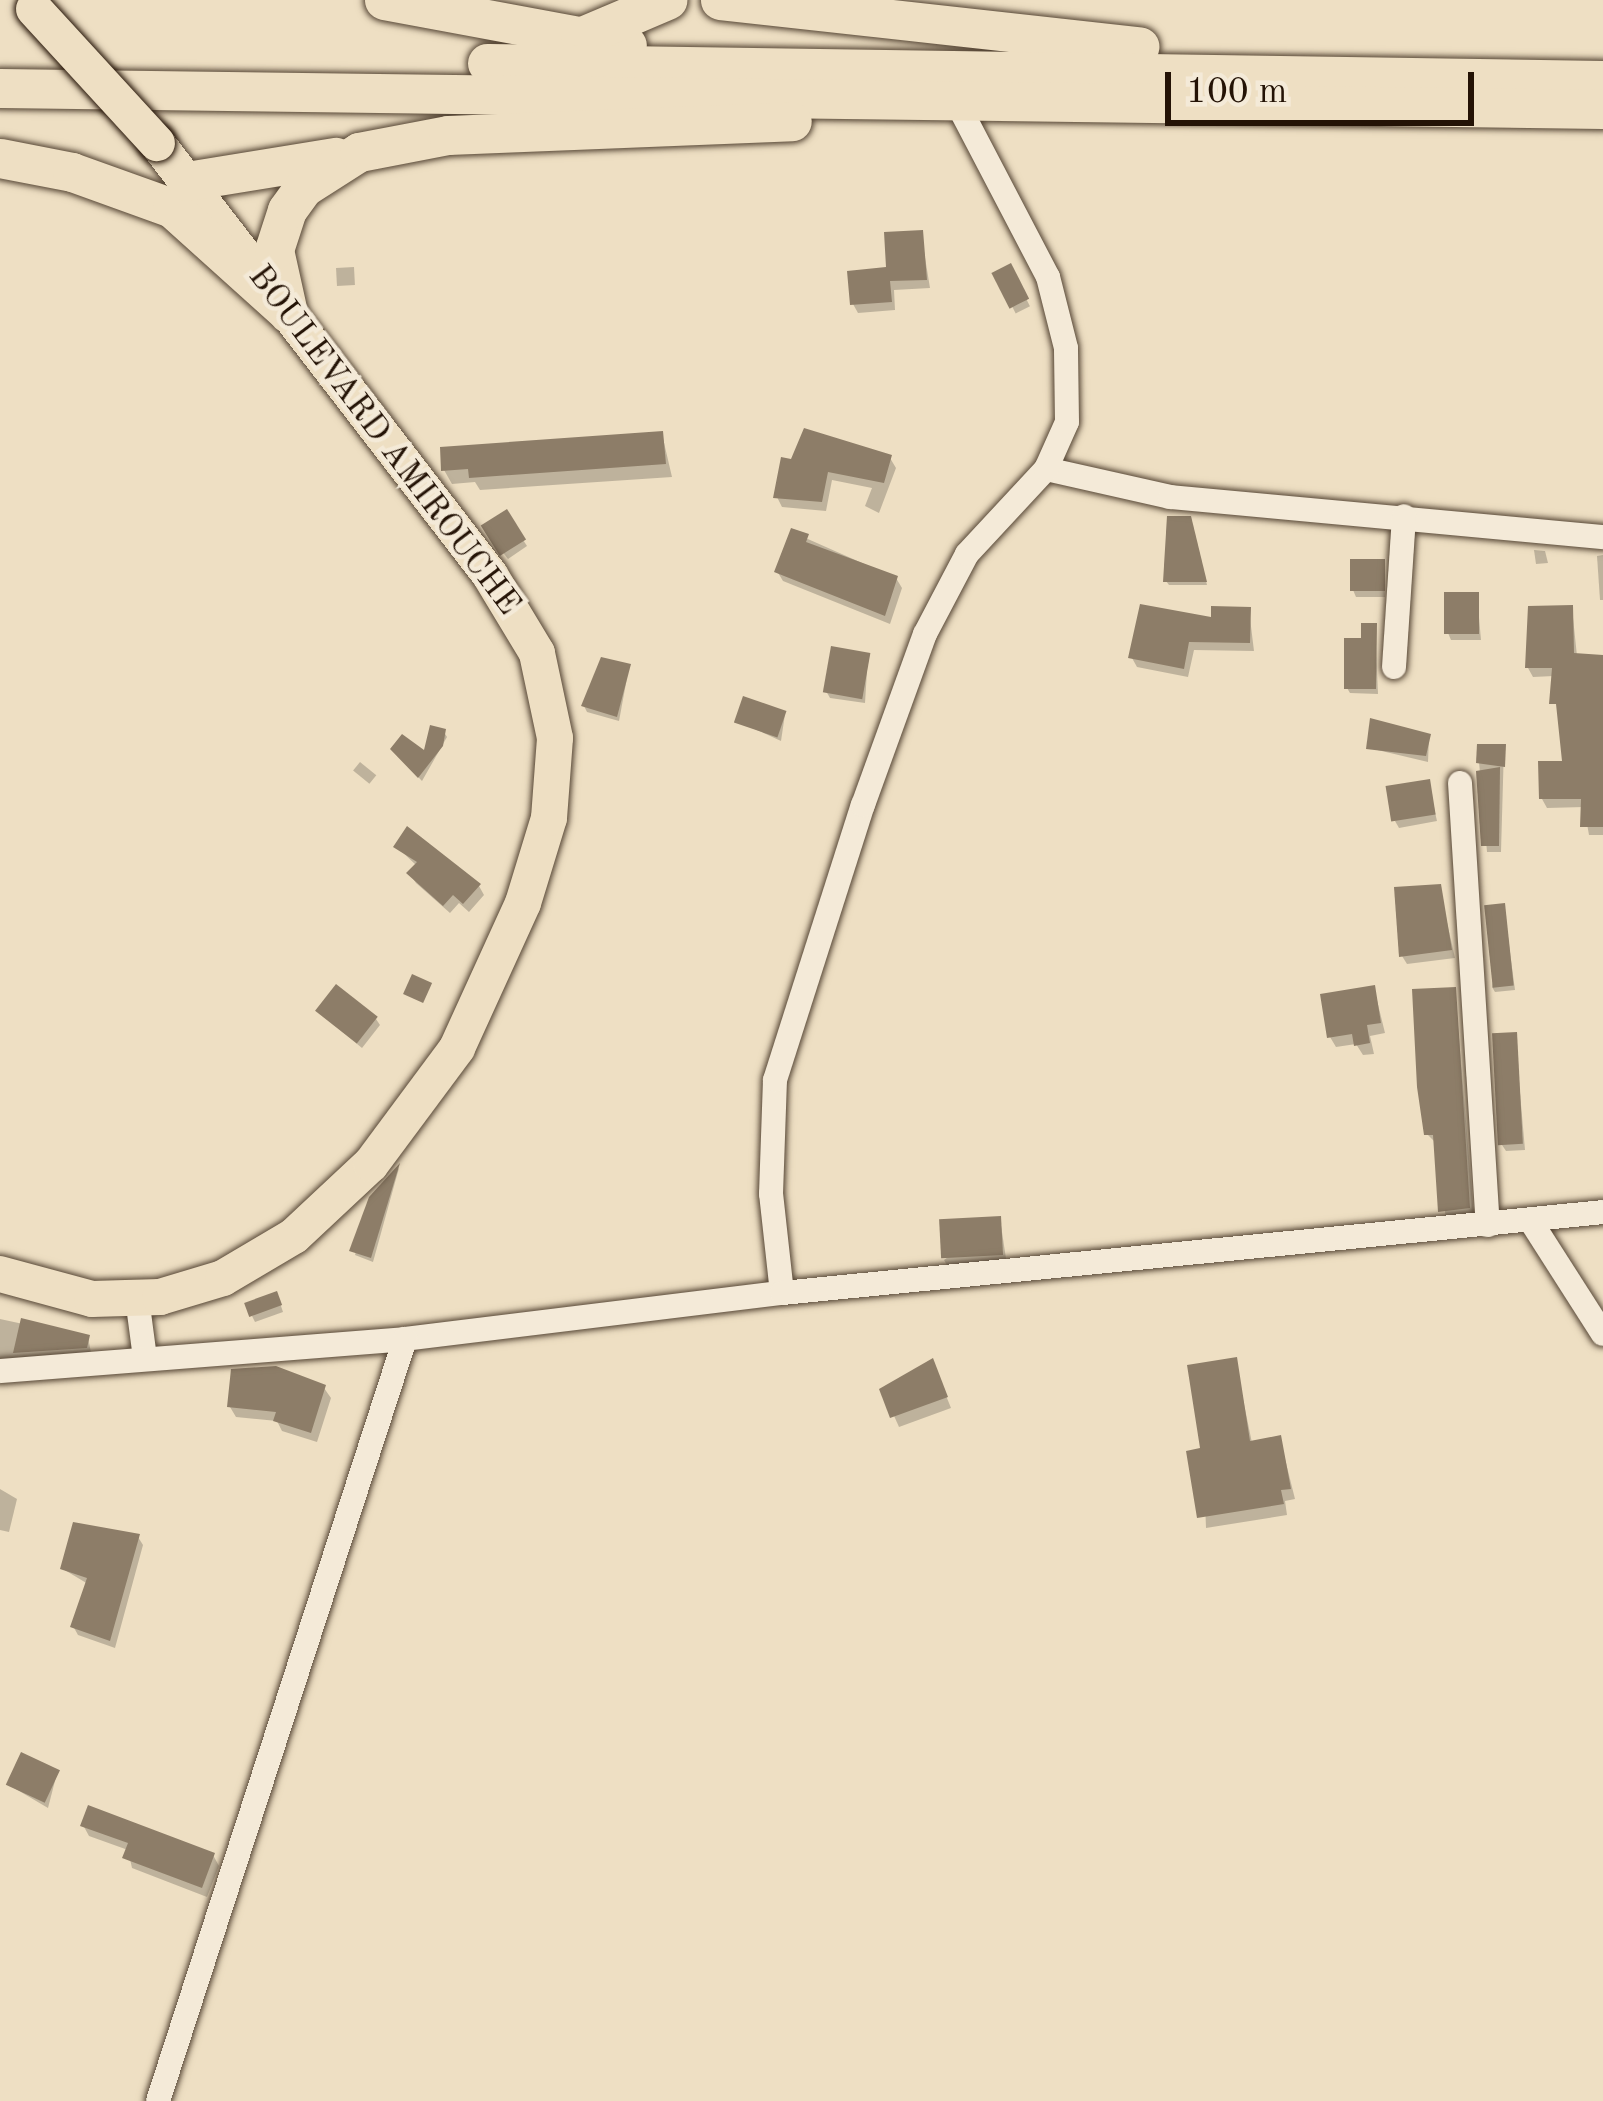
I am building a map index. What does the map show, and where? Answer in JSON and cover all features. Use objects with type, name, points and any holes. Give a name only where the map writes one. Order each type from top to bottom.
[{"type":"highway","points":[[384,0],[703,64]]},
{"type":"highway","points":[[430,10],[490,0]]},
{"type":"highway","points":[[580,37],[668,0]]},
{"type":"highway","points":[[720,0],[1479,77]]},
{"type":"highway","points":[[0,64],[703,64],[1603,80]]},
{"type":"highway","points":[[0,88],[1603,109]]},
{"type":"highway","points":[[187,181],[448,135],[820,120],[949,100]]},
{"type":"highway","points":[[72,172],[132,171],[157,143]]},
{"type":"highway","points":[[296,322],[274,250],[287,210],[304,187],[359,152]]},
{"type":"highway","points":[[0,158],[72,172],[172,208],[296,322]]},
{"type":"main road","name":"BOULEVARD AMIROUCHE","points":[[0,1274],[92,1299],[137,1298],[223,1278],[294,1236],[371,1164],[457,1048],[523,903],[549,818],[555,738],[537,653],[490,575],[157,143],[37,4]]},
{"type":"street","points":[[782,1293],[771,1194],[775,1080],[799,1003],[925,634],[967,554],[1046,469],[1066,422],[1066,348],[1048,278],[949,100]]},
{"type":"street","points":[[1046,469],[1170,497],[1603,537]]},
{"type":"street","points":[[1394,668],[1404,516]]},
{"type":"street","points":[[1460,783],[1488,1225]]},
{"type":"street","points":[[0,1371],[404,1339],[782,1293],[1603,1212]]},
{"type":"street","points":[[1530,1220],[1603,1334]]},
{"type":"street","points":[[137,1298],[145,1358]]},
{"type":"street","points":[[158,2101],[404,1339]]},
{"type":"building","points":[[923,230],[927,280],[890,281],[892,302],[850,305],[847,271],[886,267],[884,232]]},
{"type":"building","points":[[1011,263],[1029,299],[1010,309],[991,273]]},
{"type":"building","points":[[804,428],[892,455],[884,483],[828,472],[822,502],[773,498],[781,457],[791,459]]},
{"type":"building","points":[[663,431],[666,464],[469,478],[468,469],[441,471],[440,447]]},
{"type":"building","points":[[507,509],[526,540],[500,556],[481,525]]},
{"type":"building","points":[[1167,516],[1191,516],[1207,582],[1163,582]]},
{"type":"building","points":[[791,528],[809,534],[806,542],[898,576],[885,616],[774,572]]},
{"type":"building","points":[[1350,559],[1385,559],[1385,591],[1350,591]]},
{"type":"building","points":[[1444,592],[1479,592],[1479,634],[1444,634]]},
{"type":"building","points":[[1140,604],[1211,617],[1211,606],[1251,607],[1250,643],[1189,642],[1184,669],[1128,658]]},
{"type":"building","points":[[1573,605],[1574,653],[1603,655],[1603,827],[1580,827],[1581,799],[1539,799],[1538,761],[1562,761],[1556,704],[1549,704],[1552,668],[1525,668],[1528,606]]},
{"type":"building","points":[[1361,623],[1377,623],[1376,689],[1344,689],[1344,638],[1361,638]]},
{"type":"building","points":[[831,646],[870,653],[862,699],[823,692]]},
{"type":"building","points":[[601,657],[631,664],[617,717],[581,706]]},
{"type":"building","points":[[743,696],[786,711],[777,737],[734,722]]},
{"type":"building","points":[[1370,718],[1431,734],[1426,756],[1366,749]]},
{"type":"building","points":[[430,725],[446,729],[443,746],[418,778],[390,749],[402,734],[424,750]]},
{"type":"building","points":[[1477,744],[1506,744],[1505,767],[1476,763]]},
{"type":"building","points":[[1500,767],[1499,846],[1481,846],[1476,771]]},
{"type":"building","points":[[1430,779],[1436,815],[1391,822],[1386,786]]},
{"type":"building","points":[[407,826],[481,884],[463,904],[453,895],[443,906],[406,873],[417,862],[393,847]]},
{"type":"building","points":[[1441,884],[1452,950],[1399,957],[1394,887]]},
{"type":"building","points":[[1505,903],[1514,986],[1493,988],[1484,905]]},
{"type":"building","points":[[412,974],[432,983],[423,1003],[403,994]]},
{"type":"building","points":[[336,984],[378,1017],[357,1043],[315,1011]]},
{"type":"building","points":[[1375,985],[1381,1023],[1367,1025],[1370,1043],[1354,1046],[1352,1034],[1327,1038],[1320,994]]},
{"type":"building","points":[[1456,987],[1470,1208],[1438,1212],[1433,1135],[1424,1135],[1417,1087],[1412,989]]},
{"type":"building","points":[[1517,1032],[1523,1144],[1498,1145],[1492,1033]]},
{"type":"building","points":[[400,1163],[371,1258],[349,1251],[369,1197]]},
{"type":"building","points":[[1001,1216],[1003,1255],[941,1258],[939,1219]]},
{"type":"building","points":[[277,1291],[282,1305],[249,1317],[244,1303]]},
{"type":"building","points":[[21,1318],[90,1335],[87,1348],[13,1353]]},
{"type":"building","points":[[1237,1357],[1250,1441],[1281,1435],[1291,1489],[1281,1490],[1284,1504],[1197,1518],[1186,1451],[1200,1448],[1187,1365]]},
{"type":"building","points":[[933,1358],[948,1397],[890,1418],[879,1389]]},
{"type":"building","points":[[276,1366],[326,1385],[311,1433],[273,1421],[276,1412],[227,1407],[231,1369]]},
{"type":"building","points":[[73,1522],[140,1534],[110,1641],[70,1627],[87,1578],[60,1569]]},
{"type":"building","points":[[21,1752],[60,1770],[45,1803],[6,1785]]},
{"type":"building","points":[[88,1805],[215,1853],[202,1888],[122,1858],[128,1843],[80,1826]]}]
